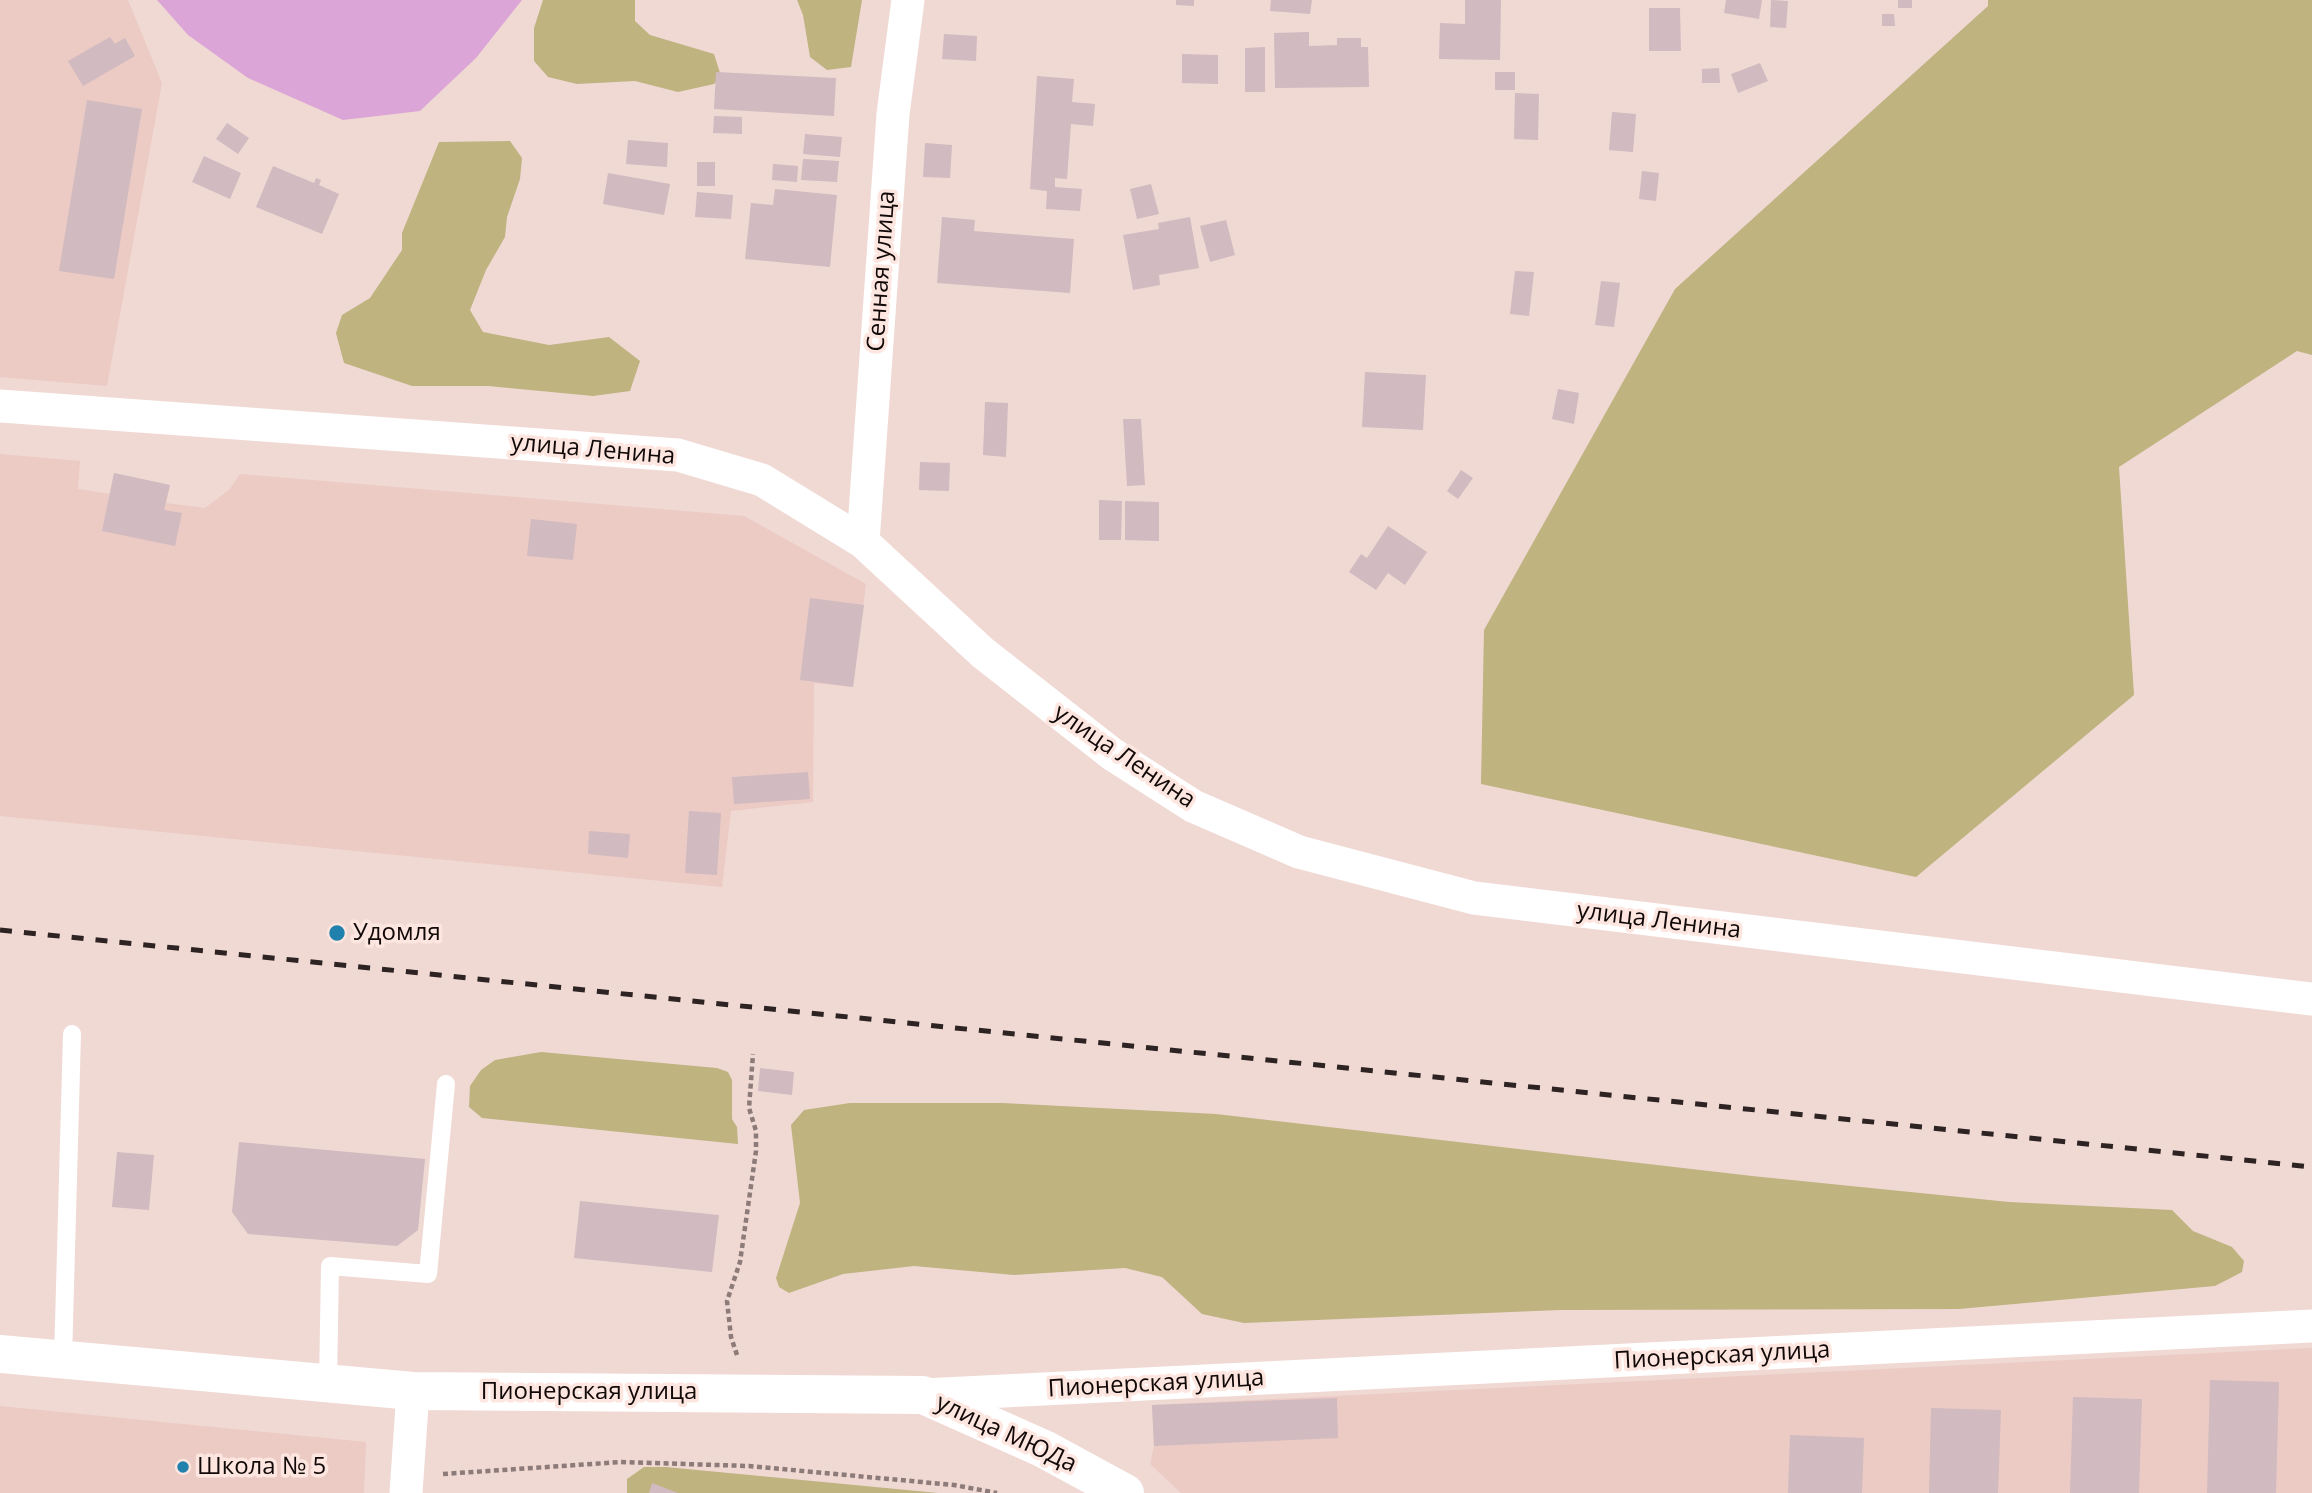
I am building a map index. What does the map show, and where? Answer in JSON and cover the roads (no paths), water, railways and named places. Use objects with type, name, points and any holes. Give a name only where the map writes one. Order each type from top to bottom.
[{"type":"street","name":"Сенная улица","points":[[863,542],[892,114],[908,0]]},
{"type":"street","name":"улица Ленина","points":[[0,406],[678,455],[762,480],[863,542],[984,653],[1112,754],[1193,806],[1299,852],[1474,898],[2312,999]]},
{"type":"street","name":"Пионерская улица","points":[[0,1353],[413,1391],[923,1395],[2312,1326]]},
{"type":"street","points":[[407,1485],[413,1391]]},
{"type":"street","name":"улица МЮДа","points":[[923,1395],[1044,1449],[1125,1493]]},
{"type":"lane","points":[[63,1359],[72,1034]]},
{"type":"lane","points":[[328,1384],[330,1266],[428,1274],[446,1084]]},
{"type":"railway","points":[[0,930],[2312,1167]]},
{"type":"place","name":"Удомля","points":[[337,933]]},
{"type":"place","name":"Школа № 5","points":[[183,1467]]}]
